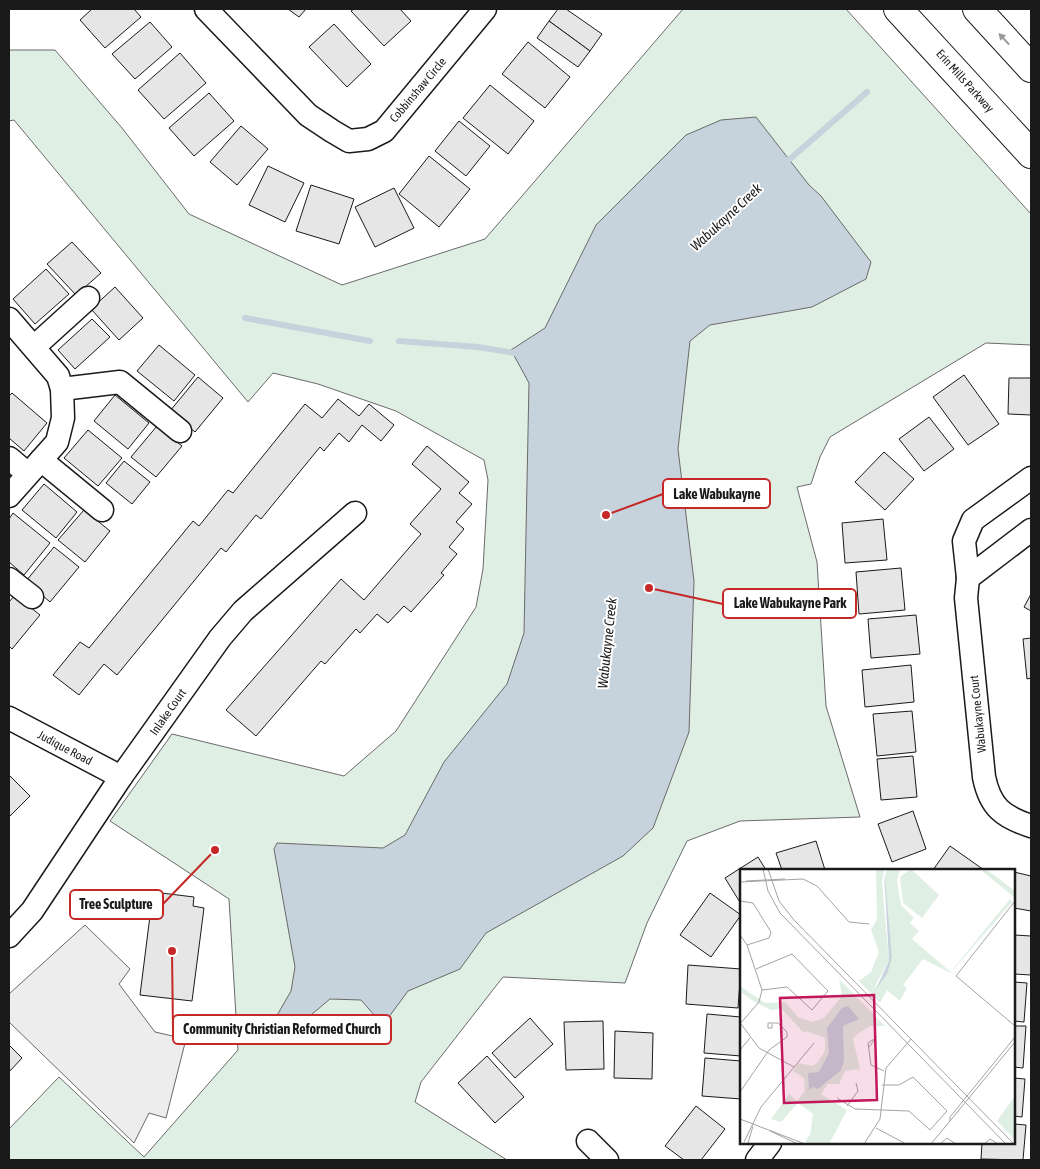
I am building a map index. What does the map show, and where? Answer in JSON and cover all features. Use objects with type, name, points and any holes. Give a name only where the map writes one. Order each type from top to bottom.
[{"type":"main road","name":"Erin Mills Parkway","points":[[898,9],[1031,154]]},
{"type":"main road","points":[[976,9],[1031,68]]},
{"type":"street","name":"Cobbinshaw Circle","points":[[206,9],[308,115],[349,141],[368,139],[384,131],[485,9]]},
{"type":"street","points":[[34,347],[88,298]]},
{"type":"street","points":[[9,320],[58,376],[62,390],[63,418],[57,442],[9,496]]},
{"type":"street","points":[[62,390],[120,382],[180,431]]},
{"type":"street","points":[[9,458],[35,467],[102,510]]},
{"type":"street","name":"Wabukayne Court","points":[[1031,478],[973,520],[964,542],[968,578],[966,598],[984,777],[987,790],[993,803],[1003,813],[1015,821],[1031,826]]},
{"type":"street","name":"Inlake Court","points":[[9,936],[32,911],[121,777],[220,638],[243,611],[355,513]]},
{"type":"street","points":[[968,578],[1031,530]]},
{"type":"street","points":[[9,579],[32,598]]},
{"type":"street","name":"Judique Road","points":[[9,718],[121,777]]},
{"type":"street","points":[[588,1141],[607,1160]]},
{"type":"street","points":[[756,1160],[769,1144]]},
{"type":"green space","points":[[683,9],[846,9],[1031,214],[1031,345],[986,343],[830,437],[820,457],[811,484],[797,487],[817,562],[826,706],[860,817],[740,821],[687,841],[647,923],[625,983],[503,977],[421,1082],[415,1102],[507,1160],[9,1160],[9,1129],[59,1077],[144,1157],[238,1050],[229,899],[110,821],[172,734],[344,776],[396,731],[476,607],[483,569],[488,480],[484,460],[396,411],[318,384],[273,373],[248,402],[14,120],[9,121],[9,50],[55,50],[122,128],[189,214],[342,285],[485,239]]},
{"type":"shaded area","points":[[85,925],[130,969],[119,984],[155,1032],[186,1039],[166,1118],[149,1113],[134,1143],[9,1022],[9,994]]},
{"type":"water","points":[[756,117],[809,185],[821,196],[871,262],[866,279],[812,307],[710,325],[690,341],[678,449],[694,581],[689,732],[653,828],[623,856],[486,933],[460,969],[408,991],[383,1025],[361,1000],[330,999],[286,1036],[272,1024],[291,991],[295,967],[274,849],[277,843],[383,848],[405,835],[444,762],[507,684],[524,633],[529,383],[511,350],[545,328],[596,225],[686,135],[721,120]]},
{"type":"building","points":[[92,9],[134,9],[141,17],[105,48],[80,20]]},
{"type":"building","points":[[288,9],[306,9],[299,17]]},
{"type":"building","points":[[354,9],[400,9],[411,21],[384,46],[351,11]]},
{"type":"building","points":[[558,9],[566,9],[602,34],[590,51],[549,21]]},
{"type":"building","points":[[549,21],[590,51],[578,67],[537,38]]},
{"type":"building","points":[[150,22],[172,47],[135,79],[112,54]]},
{"type":"building","points":[[334,24],[371,64],[347,87],[309,47]]},
{"type":"building","points":[[528,42],[570,77],[545,108],[502,74]]},
{"type":"building","points":[[180,53],[206,83],[164,119],[138,90]]},
{"type":"building","points":[[490,85],[534,121],[508,154],[463,118]]},
{"type":"building","points":[[209,93],[234,121],[194,156],[169,128]]},
{"type":"building","points":[[459,121],[490,146],[466,176],[435,151]]},
{"type":"building","points":[[241,126],[268,149],[237,185],[210,162]]},
{"type":"building","points":[[429,156],[470,189],[439,227],[399,194]]},
{"type":"building","points":[[268,166],[304,183],[285,222],[249,205]]},
{"type":"building","points":[[311,185],[354,199],[339,244],[296,231]]},
{"type":"building","points":[[394,188],[414,228],[375,247],[355,207]]},
{"type":"building","points":[[72,242],[101,273],[76,295],[47,264]]},
{"type":"building","points":[[46,269],[69,294],[35,324],[13,299]]},
{"type":"building","points":[[115,287],[143,318],[119,340],[91,309]]},
{"type":"building","points":[[92,319],[110,337],[75,369],[58,350]]},
{"type":"building","points":[[159,345],[195,375],[174,401],[137,371]]},
{"type":"building","points":[[964,375],[999,424],[968,445],[933,397]]},
{"type":"building","points":[[198,377],[223,398],[195,432],[170,411]]},
{"type":"building","points":[[1009,378],[1031,378],[1031,415],[1008,414]]},
{"type":"building","points":[[12,393],[47,423],[24,451],[9,438],[9,396]]},
{"type":"building","points":[[115,395],[149,423],[128,449],[94,421]]},
{"type":"building","points":[[338,399],[359,416],[369,404],[394,425],[381,441],[362,425],[349,442],[339,433],[324,451],[320,447],[261,519],[256,515],[226,552],[221,548],[117,675],[104,664],[79,695],[53,675],[80,642],[89,648],[193,521],[199,526],[228,490],[233,493],[305,404],[322,418]]},
{"type":"building","points":[[929,417],[954,449],[924,471],[899,439]]},
{"type":"building","points":[[157,426],[182,446],[156,477],[131,457]]},
{"type":"building","points":[[88,430],[122,458],[98,486],[64,458]]},
{"type":"building","points":[[427,446],[469,482],[459,493],[472,504],[456,522],[464,529],[449,547],[457,554],[441,573],[444,575],[411,612],[404,606],[388,623],[377,614],[360,633],[356,629],[325,664],[321,661],[256,736],[226,710],[341,579],[364,600],[421,534],[410,524],[441,489],[412,464]]},
{"type":"building","points":[[884,452],[914,479],[885,510],[855,482]]},
{"type":"building","points":[[124,461],[150,482],[132,504],[106,483]]},
{"type":"building","points":[[44,484],[77,512],[56,538],[22,510]]},
{"type":"building","points":[[84,510],[110,531],[85,562],[58,540]]},
{"type":"building","points":[[13,513],[50,543],[24,575],[9,562],[9,519]]},
{"type":"building","points":[[883,519],[887,560],[845,563],[842,523]]},
{"type":"building","points":[[54,547],[79,567],[50,602],[26,581]]},
{"type":"building","points":[[901,568],[905,610],[859,614],[856,572]]},
{"type":"building","points":[[1031,594],[1031,611],[1024,607]]},
{"type":"building","points":[[15,595],[40,615],[12,649],[9,646],[9,602]]},
{"type":"building","points":[[916,615],[920,654],[871,658],[868,619]]},
{"type":"building","points":[[1031,638],[1031,678],[1027,679],[1023,639]]},
{"type":"building","points":[[911,665],[914,702],[865,707],[862,670]]},
{"type":"building","points":[[912,711],[916,752],[877,756],[873,714]]},
{"type":"building","points":[[913,756],[917,797],[881,800],[877,759]]},
{"type":"building","points":[[9,775],[30,796],[9,817]]},
{"type":"building","points":[[913,811],[926,849],[892,862],[878,824]]},
{"type":"building","points":[[816,841],[825,869],[782,869],[776,853]]},
{"type":"building","points":[[950,846],[983,869],[934,869]]},
{"type":"building","points":[[758,857],[765,869],[740,869],[740,902],[725,878]]},
{"type":"building","points":[[1015,872],[1031,876],[1031,911],[1015,908]]},
{"type":"building","points":[[153,892],[194,897],[193,906],[204,908],[192,1001],[140,995]]},
{"type":"building","points":[[710,893],[740,914],[711,957],[680,935]]},
{"type":"building","points":[[1015,935],[1031,936],[1031,975],[1015,974]]},
{"type":"building","points":[[688,965],[740,969],[738,1008],[686,1004]]},
{"type":"building","points":[[1015,982],[1027,983],[1024,1022],[1015,1021]]},
{"type":"building","points":[[707,1014],[740,1017],[740,1056],[704,1053]]},
{"type":"building","points":[[530,1018],[553,1044],[515,1078],[492,1053]]},
{"type":"building","points":[[603,1021],[604,1069],[566,1070],[564,1022]]},
{"type":"building","points":[[1015,1026],[1026,1026],[1023,1068],[1015,1067]]},
{"type":"building","points":[[615,1031],[653,1033],[652,1079],[614,1078]]},
{"type":"building","points":[[9,1045],[22,1058],[9,1072]]},
{"type":"building","points":[[487,1056],[524,1097],[495,1123],[458,1083]]},
{"type":"building","points":[[705,1058],[740,1061],[740,1099],[702,1096]]},
{"type":"building","points":[[1015,1078],[1025,1079],[1022,1117],[1015,1116]]},
{"type":"building","points":[[696,1106],[725,1129],[701,1160],[684,1160],[665,1146]]},
{"type":"building","points":[[1015,1124],[1026,1125],[1023,1160],[981,1159],[982,1144],[1015,1144]]},
{"type":"waterway","name":"Wabukayne Creek","points":[[783,165],[867,92]]},
{"type":"waterway","points":[[245,318],[370,341]]},
{"type":"waterway","points":[[399,341],[478,347],[520,354]]},
{"type":"place","name":"Lake Wabukayne","points":[[606,515]]},
{"type":"place","name":"Lake Wabukayne Park","points":[[649,588]]},
{"type":"place","name":"Tree Sculpture","points":[[215,850]]},
{"type":"place","name":"Community Christian Reformed Church","points":[[172,951]]}]
